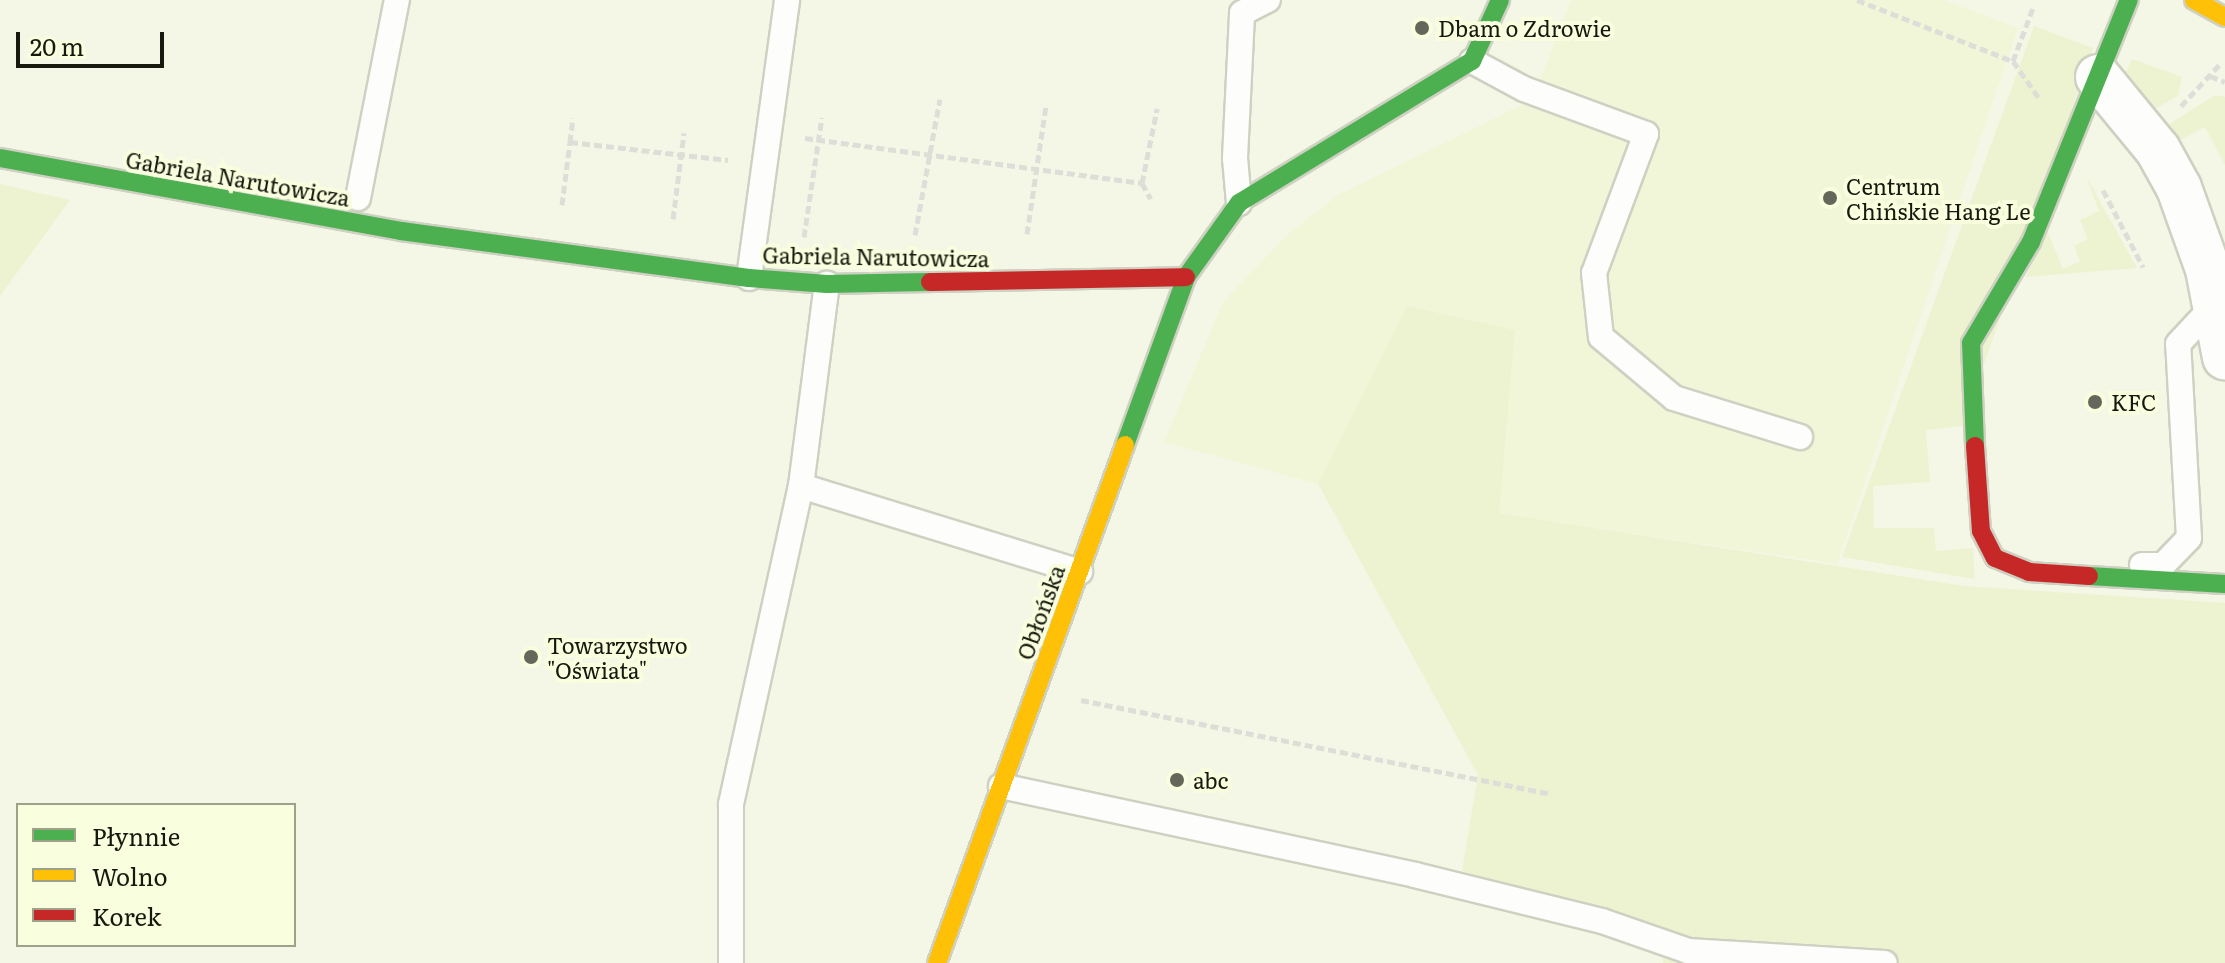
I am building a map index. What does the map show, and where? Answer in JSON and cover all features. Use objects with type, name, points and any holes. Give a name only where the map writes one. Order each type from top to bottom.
[{"type":"street","points":[[1186,277],[1239,203],[1472,61],[1500,0]]},
{"type":"street","points":[[2129,0],[2031,242],[1982,325],[1968,360],[1981,531],[1995,558],[2029,572],[2225,584]]},
{"type":"street","points":[[2194,0],[2225,17]]},
{"type":"street","points":[[2098,77],[2158,150],[2179,188],[2217,302],[2225,357]]},
{"type":"street","name":"Gabriela Narutowicza","points":[[0,158],[401,231],[749,278],[827,284],[1186,277]]},
{"type":"street","name":"Obłońska","points":[[937,963],[1186,277]]},
{"type":"lane","points":[[358,198],[397,0]]},
{"type":"lane","points":[[749,278],[787,0]]},
{"type":"lane","points":[[1239,203],[1232,6],[1268,0]]},
{"type":"lane","points":[[1472,61],[1524,89],[1646,134],[1594,273],[1601,337],[1674,398],[1800,437]]},
{"type":"lane","points":[[731,963],[731,804],[801,486],[827,284]]},
{"type":"lane","points":[[1982,325],[2002,543],[2025,553],[2153,567],[2183,549],[2191,524],[2178,344],[2217,302]]},
{"type":"lane","points":[[801,486],[1080,572]]},
{"type":"lane","points":[[1001,786],[1415,875],[1602,921],[1688,951],[1885,963]]},
{"type":"path","points":[[1857,0],[2013,61],[2034,5]]},
{"type":"path","points":[[2210,76],[2225,82]]},
{"type":"path","points":[[914,240],[940,99]]},
{"type":"path","points":[[1026,239],[1046,105]]},
{"type":"path","points":[[1151,199],[1142,183],[1157,109]]},
{"type":"path","points":[[803,246],[822,117]]},
{"type":"path","points":[[561,213],[573,118]]},
{"type":"path","points":[[672,227],[684,133]]},
{"type":"path","points":[[769,134],[931,151],[1142,183]]},
{"type":"path","points":[[570,142],[765,165]]},
{"type":"path","points":[[1037,691],[1552,794]]},
{"type":"shaded area","points":[[1571,0],[1944,0],[2018,28],[1837,564],[1498,513],[1515,330],[1408,307],[1318,484],[1164,442],[1223,302],[1287,235],[1338,195],[1532,100]]},
{"type":"shaded area","points":[[2034,26],[2093,48],[1963,426],[1926,430],[1930,482],[1873,486],[1874,528],[1934,528],[1936,551],[1973,548],[1975,579],[1842,557]]},
{"type":"shaded area","points":[[2132,59],[2182,77],[2178,96],[2149,112],[2126,72]]},
{"type":"shaded area","points":[[2215,95],[2225,97],[2225,165],[2205,127],[2171,145],[2162,129]]},
{"type":"shaded area","points":[[2086,176],[2137,268],[2026,277],[2047,230],[2063,269],[2080,261],[2074,246],[2088,239],[2080,220],[2099,211]]},
{"type":"shaded area","points":[[0,184],[70,200],[0,296]]},
{"type":"shaded area","points":[[1407,306],[1515,330],[1499,513],[1964,586],[2225,603],[2225,963],[1663,963],[1666,932],[1462,871],[1478,775],[1318,484]]},
{"type":"traffic: fast","points":[[1125,445],[1186,277],[1239,203],[1472,61],[1500,0]]},
{"type":"traffic: fast","points":[[1975,446],[1971,343],[2031,242],[2129,0]]},
{"type":"traffic: fast","points":[[0,158],[401,231],[749,278],[827,284],[930,282]]},
{"type":"traffic: fast","points":[[2089,576],[2225,584]]},
{"type":"traffic: slow","points":[[2194,0],[2225,17]]},
{"type":"traffic: slow","points":[[937,963],[1125,445]]},
{"type":"traffic: jam","points":[[930,282],[1186,277]]},
{"type":"traffic: jam","points":[[1975,446],[1981,531],[1995,558],[2029,572],[2089,576]]},
{"type":"place","name":"Dbam o Zdrowie","points":[[1422,28]]},
{"type":"place","name":"Centrum Chińskie Hang Le","points":[[1830,198]]},
{"type":"place","name":"KFC","points":[[2095,402]]},
{"type":"place","name":"Towarzystwo \"Oświata\"","points":[[531,657]]},
{"type":"place","name":"abc","points":[[1177,780]]}]
